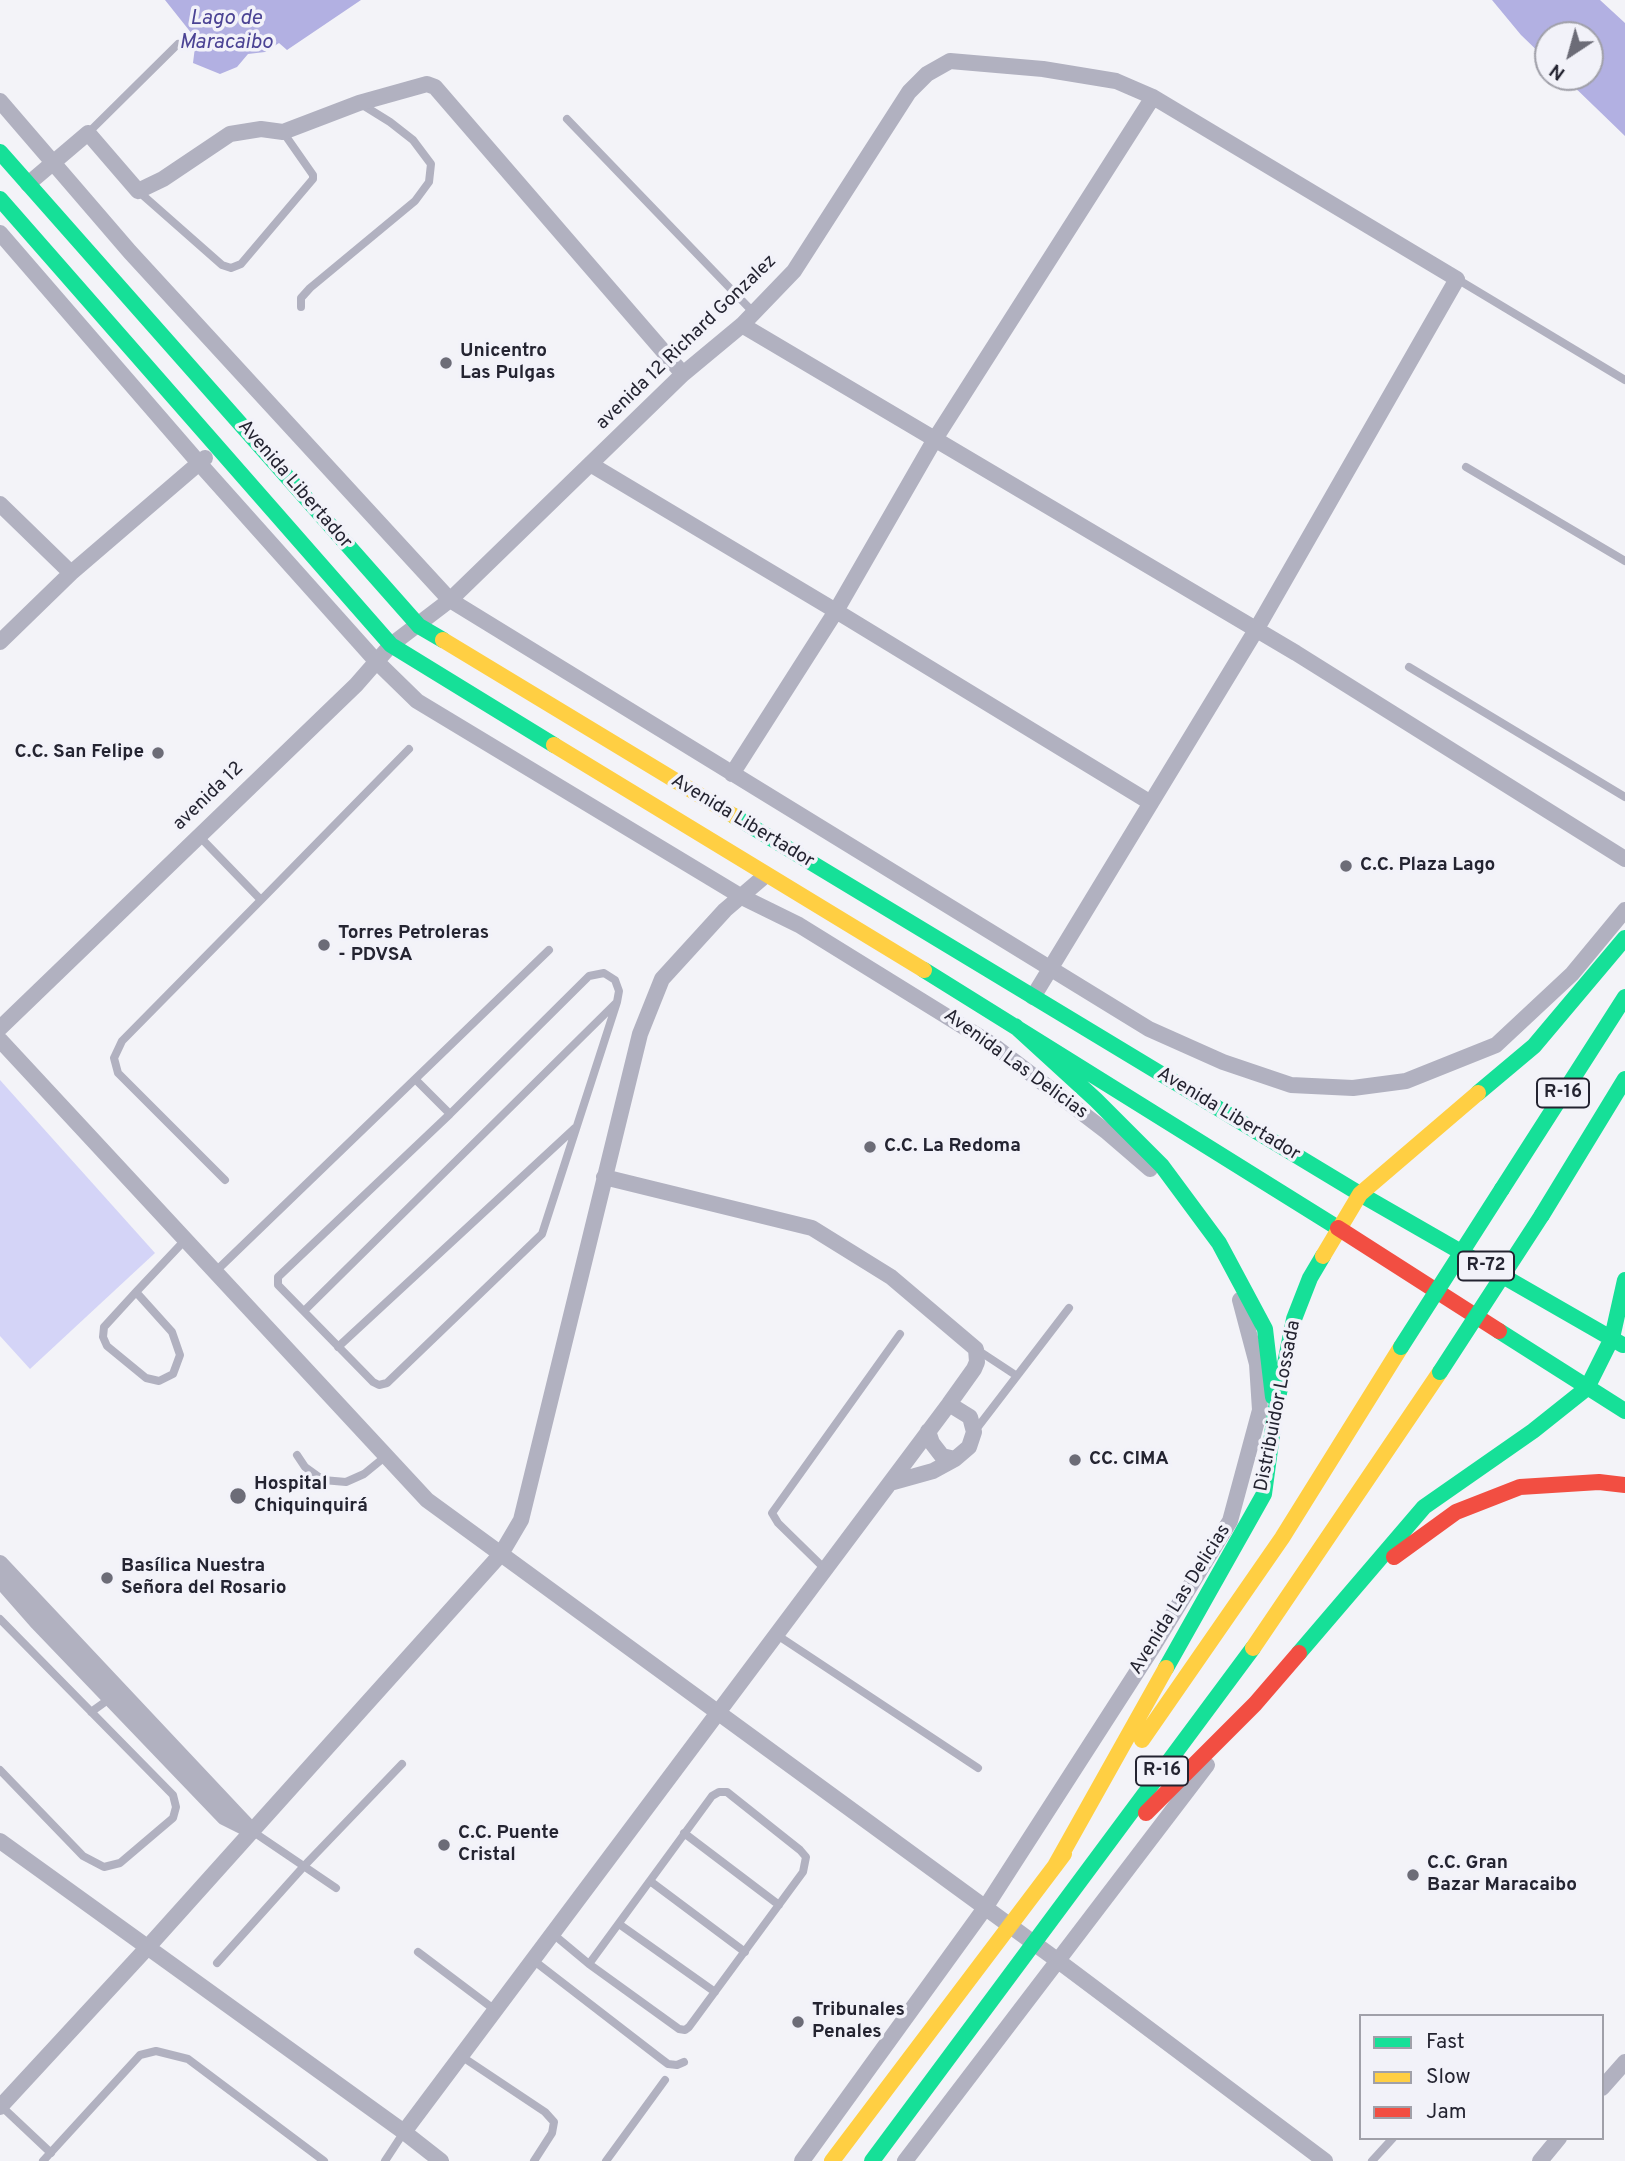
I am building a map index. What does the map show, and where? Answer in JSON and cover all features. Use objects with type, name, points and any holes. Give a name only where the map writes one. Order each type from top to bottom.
[{"type":"main road","name":"Avenida Libertador","points":[[0,152],[419,626],[1360,1194],[1618,1342]]},
{"type":"main road","name":"Avenida Libertador","points":[[1,200],[391,645],[1015,1026],[1587,1388]]},
{"type":"main road","name":"Distribuidor Lossada","points":[[1055,1867],[1264,1494],[1275,1413],[1294,1320],[1310,1278],[1338,1228],[1360,1194],[1534,1046],[1625,938]]},
{"type":"main road","name":"R-16","points":[[832,2161],[1055,1867],[1282,1538],[1625,997]]},
{"type":"main road","points":[[1015,1026],[1096,1100],[1162,1166],[1219,1243],[1265,1329],[1275,1413]]},
{"type":"main road","name":"R-16","points":[[872,2161],[1252,1649],[1440,1372],[1542,1215],[1625,1079]]},
{"type":"main road","points":[[1087,1874],[1255,1704],[1424,1507],[1533,1431],[1587,1388],[1618,1342],[1625,1280]]},
{"type":"main road","name":"R-72","points":[[1587,1388],[1625,1411]]},
{"type":"main road","points":[[1356,1584],[1456,1512],[1520,1488],[1599,1482],[1625,1485]]},
{"type":"street","name":"avenida 12 Richard Gonzalez","points":[[450,600],[683,374],[742,325],[794,271],[909,92],[927,74],[950,61],[1043,69],[1116,82],[1153,97]]},
{"type":"street","points":[[28,184],[88,133],[138,191],[163,179],[230,134],[261,129],[283,132],[359,103],[427,83],[435,86],[683,374]]},
{"type":"street","points":[[732,774],[836,611],[935,439],[1153,97],[1457,279],[1256,630],[1033,997]]},
{"type":"street","points":[[0,101],[130,252],[450,600],[1149,1029],[1223,1062],[1291,1085],[1353,1088],[1406,1081],[1496,1045],[1572,974],[1625,910]]},
{"type":"street","name":"Avenida Las Delicias","points":[[0,233],[199,463],[376,661],[417,701],[742,897],[799,925],[993,1045],[1107,1132],[1155,1173],[1203,1234],[1241,1302],[1257,1364],[1261,1410],[1230,1521],[1151,1650],[985,1908],[802,2161]]},
{"type":"street","points":[[742,325],[1256,630],[1625,859]]},
{"type":"street","points":[[0,642],[71,573],[218,447]]},
{"type":"street","points":[[590,464],[1151,803]]},
{"type":"street","points":[[0,504],[71,573]]},
{"type":"street","name":"avenida 12","points":[[0,1028],[356,685],[391,645],[450,600]]},
{"type":"street","points":[[0,2106],[147,1948],[501,1554],[521,1520],[640,1034],[662,979],[725,911],[766,875]]},
{"type":"street","points":[[0,1041],[426,1500],[1034,1943],[1325,2161]]},
{"type":"street","points":[[404,2132],[826,1570],[977,1362],[976,1349],[891,1277],[812,1228],[604,1177]]},
{"type":"street","points":[[890,1483],[933,1471],[955,1460],[969,1447],[974,1432],[970,1417],[949,1404]]},
{"type":"street","points":[[928,1431],[932,1443],[942,1456],[955,1460]]},
{"type":"street","points":[[0,1563],[115,1695]]},
{"type":"street","points":[[0,1580],[252,1831]]},
{"type":"street","name":"R-16","points":[[905,2161],[1255,1704]]},
{"type":"street","points":[[0,1841],[441,2161]]},
{"type":"street","points":[[1604,2086],[1625,2062]]},
{"type":"street","points":[[1540,2161],[1557,2140]]},
{"type":"street","points":[[1297,2161],[1307,2148]]},
{"type":"lane","points":[[88,133],[178,44]]},
{"type":"lane","points":[[301,307],[301,298],[310,288],[415,201],[429,182],[431,164],[413,140],[359,103]]},
{"type":"lane","points":[[567,119],[753,312]]},
{"type":"lane","points":[[138,191],[222,265],[231,268],[241,264],[313,179],[313,175],[283,132]]},
{"type":"lane","points":[[1457,279],[1625,380]]},
{"type":"lane","points":[[1466,467],[1625,561]]},
{"type":"lane","points":[[1409,667],[1625,797]]},
{"type":"lane","points":[[225,1180],[118,1073],[114,1058],[122,1041],[410,749]]},
{"type":"lane","points":[[199,836],[261,900]]},
{"type":"lane","points":[[216,1272],[550,950]]},
{"type":"lane","points":[[604,973],[615,980],[619,991],[617,1002],[542,1234],[387,1383],[379,1385],[373,1382],[278,1285],[278,1277],[450,1114],[589,976],[604,973]]},
{"type":"lane","points":[[304,1311],[617,1002]]},
{"type":"lane","points":[[415,1079],[450,1114]]},
{"type":"lane","points":[[338,1347],[577,1126]]},
{"type":"lane","points":[[136,1292],[172,1332],[180,1356],[173,1374],[159,1381],[146,1378],[107,1346],[103,1336],[104,1326],[136,1292],[186,1239]]},
{"type":"lane","points":[[974,1432],[1069,1308]]},
{"type":"lane","points":[[826,1570],[778,1523],[772,1513],[900,1334]]},
{"type":"lane","points":[[976,1349],[1017,1376]]},
{"type":"lane","points":[[297,1455],[305,1466],[323,1480],[346,1482],[364,1474],[386,1456]]},
{"type":"lane","points":[[0,1619],[173,1795],[176,1807],[173,1818],[120,1863],[104,1867],[83,1856],[0,1770]]},
{"type":"lane","points":[[777,1635],[978,1769]]},
{"type":"lane","points":[[91,1712],[115,1695]]},
{"type":"lane","points":[[217,1963],[305,1865],[402,1764]]},
{"type":"lane","points":[[553,1934],[589,1964],[679,2029],[685,2030],[803,1872],[806,1857],[727,1792],[719,1792],[712,1796],[684,1833],[589,1964]]},
{"type":"lane","points":[[252,1831],[336,1888]]},
{"type":"lane","points":[[684,1833],[779,1905]]},
{"type":"lane","points":[[650,1881],[745,1952]]},
{"type":"lane","points":[[618,1924],[715,1992]]},
{"type":"lane","points":[[418,1952],[495,2010]]},
{"type":"lane","points":[[533,1960],[660,2059],[668,2064],[677,2065],[684,2062]]},
{"type":"lane","points":[[43,2161],[140,2055],[156,2051],[188,2059],[324,2161]]},
{"type":"lane","points":[[461,2056],[545,2112],[554,2122],[552,2133],[534,2161]]},
{"type":"lane","points":[[606,2161],[666,2080]]},
{"type":"lane","points":[[0,2106],[51,2152]]},
{"type":"lane","points":[[385,2161],[404,2132]]},
{"type":"lane","points":[[1372,2161],[1392,2140]]},
{"type":"shaded area","points":[[0,1080],[155,1253],[30,1369],[0,1336]]},
{"type":"water","name":"Lago de Maracaibo","points":[[165,0],[361,0],[287,50],[279,43],[265,52],[248,54],[237,67],[220,74],[193,63],[196,39]]},
{"type":"water","points":[[1492,0],[1600,0],[1625,23],[1625,136],[1578,91],[1604,91],[1604,21],[1534,21],[1534,48]]},
{"type":"traffic: fast","points":[[0,152],[419,626],[443,640]]},
{"type":"traffic: fast","points":[[0,199],[391,645],[554,745]]},
{"type":"traffic: fast","points":[[734,816],[1360,1194]]},
{"type":"traffic: fast","points":[[1478,1093],[1534,1046],[1625,938]]},
{"type":"traffic: fast","points":[[924,970],[1338,1228]]},
{"type":"traffic: fast","points":[[1502,1189],[1625,997]]},
{"type":"traffic: fast","points":[[1015,1026],[1096,1100],[1162,1166],[1219,1243],[1265,1329],[1273,1397]]},
{"type":"traffic: fast","points":[[1542,1215],[1625,1079]]},
{"type":"traffic: fast","points":[[1401,1347],[1502,1189]]},
{"type":"traffic: fast","points":[[1360,1194],[1623,1345]]},
{"type":"traffic: fast","points":[[1440,1372],[1542,1215]]},
{"type":"traffic: fast","points":[[1166,1668],[1264,1494],[1275,1413],[1294,1319],[1310,1278],[1323,1256]]},
{"type":"traffic: fast","points":[[1299,1653],[1424,1507],[1533,1431],[1587,1388],[1612,1338],[1625,1280]]},
{"type":"traffic: fast","points":[[1499,1331],[1625,1411]]},
{"type":"traffic: fast","points":[[872,2161],[1253,1648]]},
{"type":"traffic: slow","points":[[443,640],[734,816]]},
{"type":"traffic: slow","points":[[554,745],[924,970]]},
{"type":"traffic: slow","points":[[1323,1256],[1360,1194],[1478,1093]]},
{"type":"traffic: slow","points":[[1142,1740],[1282,1538],[1401,1347]]},
{"type":"traffic: slow","points":[[1253,1648],[1440,1372]]},
{"type":"traffic: slow","points":[[1055,1866],[1166,1668]]},
{"type":"traffic: slow","points":[[832,2161],[1064,1854]]},
{"type":"traffic: jam","points":[[1338,1228],[1499,1331]]},
{"type":"traffic: jam","points":[[1394,1557],[1456,1512],[1520,1487],[1599,1482],[1625,1485]]},
{"type":"traffic: jam","points":[[1146,1813],[1255,1704],[1299,1653]]},
{"type":"place","name":"Unicentro Las Pulgas","points":[[446,363]]},
{"type":"place","name":"C.C. San Felipe","points":[[158,753]]},
{"type":"place","name":"C.C. Plaza Lago","points":[[1346,866]]},
{"type":"place","name":"Torres Petroleras - PDVSA","points":[[324,945]]},
{"type":"place","name":"C.C. La Redoma","points":[[870,1147]]},
{"type":"place","name":"CC. CIMA","points":[[1075,1460]]},
{"type":"place","name":"Hospital Chiquinquirá","points":[[238,1496]]},
{"type":"place","name":"Basílica Nuestra Señora del Rosario","points":[[107,1578]]},
{"type":"place","name":"C.C. Puente Cristal","points":[[444,1845]]},
{"type":"place","name":"C.C. Gran Bazar Maracaibo","points":[[1413,1875]]},
{"type":"place","name":"Tribunales Penales","points":[[798,2022]]}]
